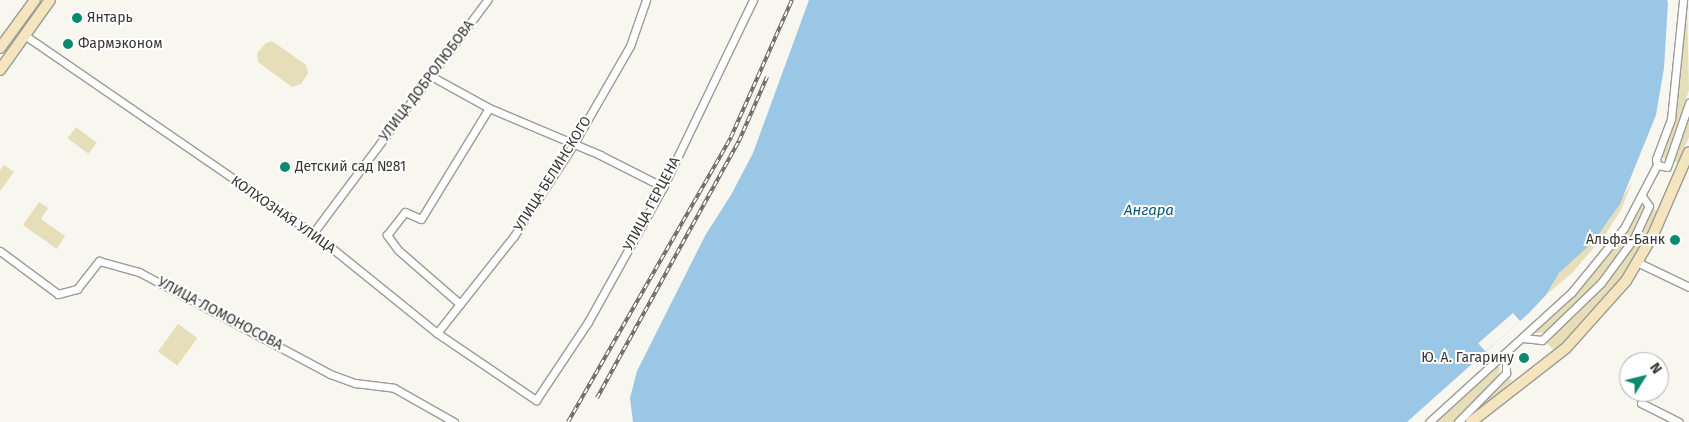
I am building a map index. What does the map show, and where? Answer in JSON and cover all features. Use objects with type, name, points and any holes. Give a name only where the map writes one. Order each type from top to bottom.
[{"type":"street","points":[[0,48],[35,0]]},
{"type":"street","points":[[0,70],[50,0]]},
{"type":"street","name":"УЛИЦА ДОБРОЛЮБОВА","points":[[313,233],[487,0]]},
{"type":"street","name":"УЛИЦА БЕЛИНСКОГО","points":[[437,333],[514,236],[573,145],[630,46],[646,0]]},
{"type":"street","name":"УЛИЦА ГЕРЦЕНА","points":[[536,400],[588,322],[663,187],[753,0]]},
{"type":"street","points":[[1429,422],[1570,293],[1624,228],[1657,165],[1676,93],[1685,2]]},
{"type":"street","name":"КОЛХОЗНАЯ УЛИЦА","points":[[26,36],[313,233],[437,333],[536,400]]},
{"type":"street","points":[[431,76],[489,108],[663,187]]},
{"type":"street","points":[[1657,165],[1667,166],[1689,103]]},
{"type":"street","points":[[460,304],[398,250],[387,235],[405,212],[421,219],[489,108]]},
{"type":"street","points":[[1471,422],[1566,348],[1609,302],[1639,262],[1689,152]]},
{"type":"street","points":[[1523,338],[1542,340],[1601,283],[1634,238],[1649,206],[1642,196]]},
{"type":"street","name":"УЛИЦА ЛОМОНОСОВА","points":[[0,251],[58,294],[77,289],[99,261],[139,272],[330,374],[355,383],[394,388],[454,422]]},
{"type":"street","points":[[1639,262],[1689,287]]},
{"type":"street","points":[[1458,422],[1506,373],[1506,353]]},
{"type":"street","points":[[1641,403],[1679,422]]},
{"type":"shaded area","points":[[1687,5],[1689,90],[1666,160],[1659,156],[1671,129],[1680,81]]},
{"type":"shaded area","points":[[272,41],[306,65],[308,73],[301,84],[292,87],[258,62],[257,53],[266,43]]},
{"type":"shaded area","points":[[1689,113],[1689,137],[1678,163],[1672,161]]},
{"type":"shaded area","points":[[76,127],[97,143],[88,154],[68,138]]},
{"type":"shaded area","points":[[4,165],[14,172],[0,191],[0,170]]},
{"type":"shaded area","points":[[1632,182],[1621,210],[1605,235],[1572,273],[1546,295],[1559,273],[1608,222]]},
{"type":"shaded area","points":[[39,202],[48,208],[41,219],[65,236],[57,249],[23,225]]},
{"type":"shaded area","points":[[1640,204],[1645,207],[1629,239],[1599,280],[1548,332],[1531,334],[1570,298],[1608,253]]},
{"type":"shaded area","points":[[1651,208],[1657,211],[1643,248],[1630,268],[1580,329],[1555,351],[1546,342],[1619,267]]},
{"type":"shaded area","points":[[178,324],[197,338],[177,366],[158,352]]},
{"type":"shaded area","points":[[1497,365],[1500,368],[1498,376],[1454,422],[1434,422]]},
{"type":"shaded area","points":[[1509,378],[1512,381],[1471,422],[1465,422]]},
{"type":"water","name":"Ангара","points":[[809,0],[1667,0],[1668,3],[1664,68],[1656,115],[1620,204],[1594,241],[1559,273],[1546,295],[1529,313],[1407,422],[633,422],[630,398],[637,371],[706,234],[731,195],[753,153]]},
{"type":"pier","points":[[1513,313],[1520,321],[1486,351],[1478,343]]},
{"type":"railway","points":[[568,422],[731,137],[792,0]]},
{"type":"railway","points":[[597,398],[739,141],[767,77]]},
{"type":"place","name":"Янтарь","points":[[77,18]]},
{"type":"place","name":"Фармэконом","points":[[68,44]]},
{"type":"place","name":"Детский сад №81","points":[[285,167]]},
{"type":"place","name":"Альфа-Банк","points":[[1675,240]]},
{"type":"place","name":"Ю. А. Гагарину","points":[[1524,358]]}]
